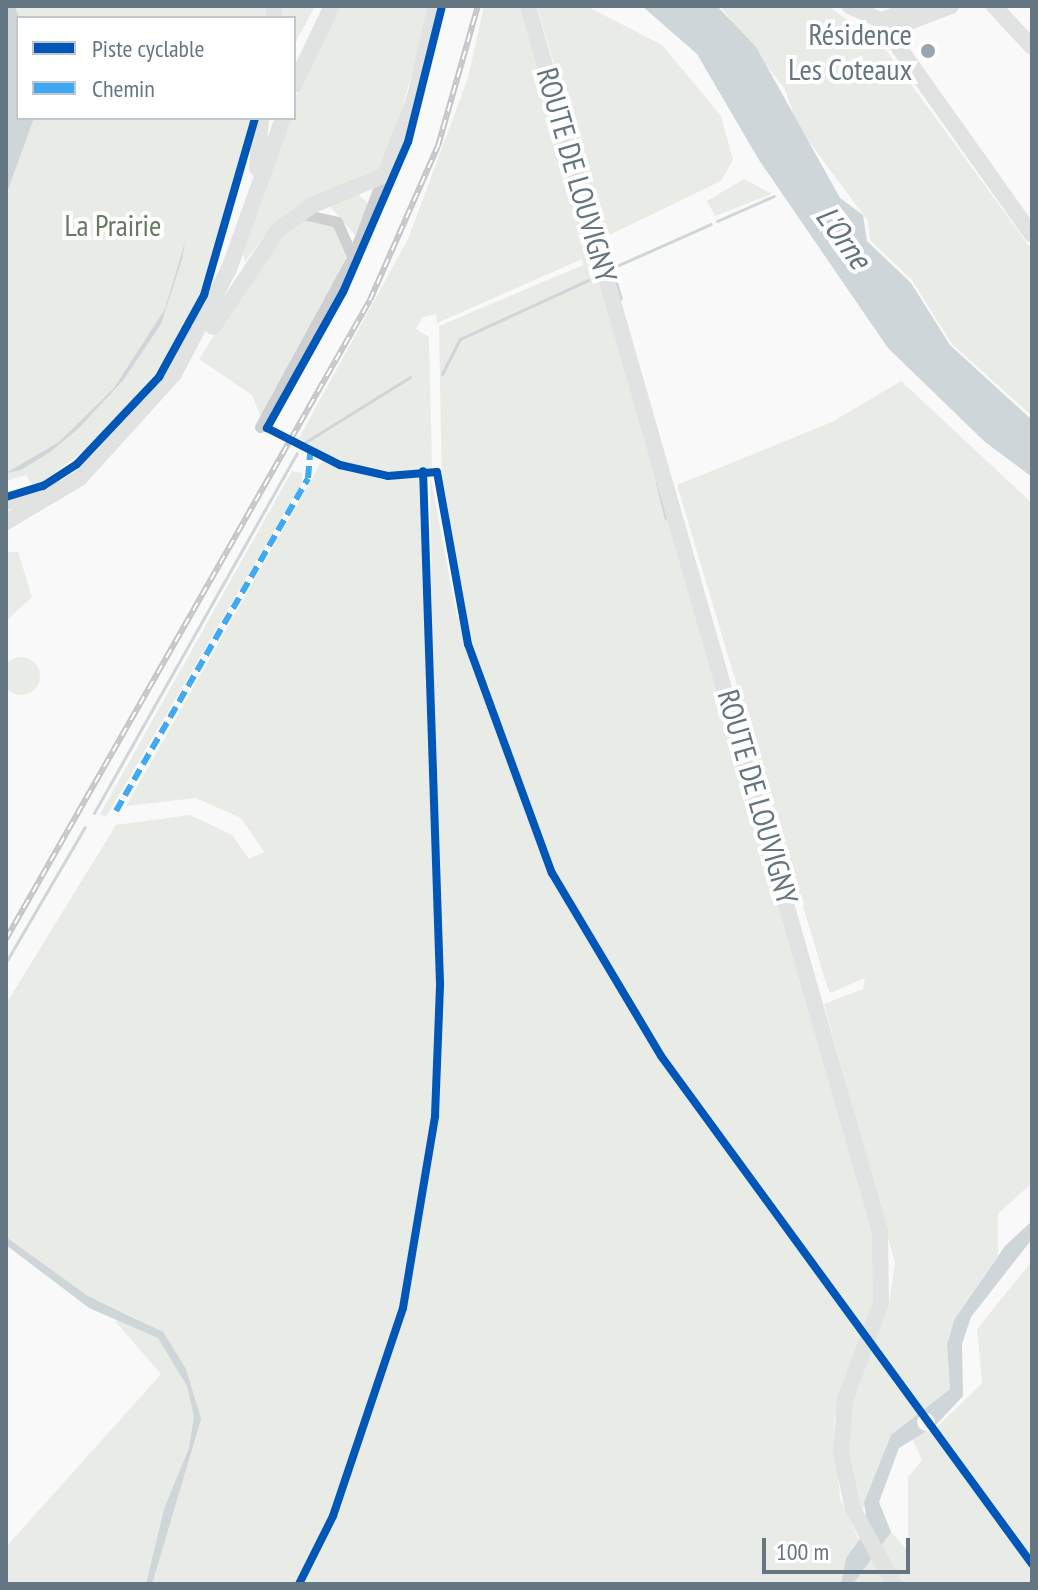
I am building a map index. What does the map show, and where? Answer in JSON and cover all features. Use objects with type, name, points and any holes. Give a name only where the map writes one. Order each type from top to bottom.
[{"type":"street","points":[[296,81],[332,6]]},
{"type":"street","points":[[260,427],[352,258],[415,97],[436,6]]},
{"type":"street","name":"ROUTE DE LOUVIGNY","points":[[528,6],[880,1231],[881,1303],[840,1422],[844,1481],[864,1532],[894,1584]]},
{"type":"street","points":[[849,6],[896,27],[951,6]]},
{"type":"street","points":[[870,6],[1032,235]]},
{"type":"street","points":[[880,21],[917,6]]},
{"type":"street","points":[[896,27],[934,6]]},
{"type":"street","points":[[993,7],[1032,47]]},
{"type":"street","points":[[229,269],[226,255],[260,155],[261,120]]},
{"type":"street","points":[[174,374],[229,269],[282,120]]},
{"type":"street","points":[[6,535],[27,514],[80,478],[202,345],[269,239],[295,216],[382,179]]},
{"type":"street","points":[[295,216],[331,218],[347,235],[352,258]]},
{"type":"street","points":[[6,502],[80,478]]},
{"type":"street","points":[[6,522],[27,514]]},
{"type":"green space","name":"La Prairie","points":[[6,6],[266,6],[266,16],[16,16],[16,120],[252,120],[207,278],[172,352],[111,430],[34,488],[26,475],[6,481]]},
{"type":"green space","points":[[278,6],[315,6],[296,41],[296,16],[277,16]]},
{"type":"green space","points":[[341,6],[433,6],[382,172],[266,233],[245,262],[242,250],[288,120],[296,120],[296,97],[309,60]]},
{"type":"green space","points":[[484,6],[523,6],[880,1251],[872,1307],[834,1419],[840,1499],[868,1559],[891,1532],[908,1551],[908,1477],[922,1460],[911,1436],[934,1430],[982,1383],[977,1329],[1032,1261],[1032,1584],[6,1584],[6,1547],[161,1374],[115,1321],[140,1320],[88,1296],[6,1237],[6,1004],[116,825],[190,815],[232,835],[249,859],[264,852],[241,818],[196,798],[126,806],[326,454],[299,438],[408,239],[468,78]],"holes":[[[582,259],[583,265],[439,326],[442,488],[467,615],[457,617],[430,474],[432,621],[426,622],[418,473],[432,469],[429,337],[416,329],[423,317],[436,314],[437,323]]]},
{"type":"green space","points":[[537,6],[586,6],[662,45],[721,116],[733,160],[721,181],[605,237]]},
{"type":"green space","points":[[720,6],[829,6],[886,50],[1032,250],[1032,416],[952,344],[912,280],[870,240],[868,221],[798,127],[785,89]]},
{"type":"green space","points":[[744,179],[772,194],[715,216],[707,201]]},
{"type":"green space","points":[[359,195],[368,203],[355,235],[328,204]]},
{"type":"green space","points":[[316,218],[334,227],[347,256],[344,270],[261,417],[252,395],[199,359],[272,244],[300,220]]},
{"type":"green space","points":[[901,381],[1032,503],[1032,1183],[998,1214],[998,1255],[954,1320],[947,1345],[950,1389],[891,1435],[860,1516],[848,1480],[847,1408],[889,1303],[895,1263],[824,1004],[863,989],[865,978],[830,993],[826,983],[677,485],[832,422]]},
{"type":"green space","points":[[292,471],[302,473],[302,483],[106,817],[100,814]]},
{"type":"green space","points":[[6,552],[18,552],[32,597],[7,620]]},
{"type":"green space","points":[[21,657],[34,663],[40,676],[34,689],[21,695],[8,689],[2,676],[8,663]]},
{"type":"water","name":"La Prairie","points":[[6,6],[15,6],[18,16],[16,120],[33,120],[6,195]]},
{"type":"water","name":"L'Orne","points":[[642,6],[717,6],[756,47],[840,198],[863,215],[867,241],[911,283],[950,345],[1032,420],[1032,477],[985,442],[888,348],[759,160],[697,54]]},
{"type":"water","points":[[185,242],[161,324],[124,379],[79,428],[50,452],[21,470],[6,473],[59,442],[114,388],[165,309]]},
{"type":"water","points":[[1032,1221],[1032,1239],[971,1317],[962,1344],[963,1396],[935,1426],[899,1448],[879,1502],[891,1532],[853,1584],[841,1584],[846,1558],[868,1528],[864,1503],[891,1435],[950,1389],[947,1345],[954,1320],[1005,1246]]},
{"type":"water","points":[[6,1237],[88,1296],[163,1332],[186,1369],[201,1419],[152,1584],[146,1584],[164,1509],[189,1448],[194,1416],[187,1386],[158,1338],[89,1308],[6,1245]]},
{"type":"pier","points":[[922,1413],[930,1413],[935,1422],[933,1429],[922,1431],[917,1426],[917,1418]]},
{"type":"waterway","points":[[717,221],[774,196]]},
{"type":"waterway","points":[[612,268],[711,224]]},
{"type":"waterway","points":[[612,268],[621,299]]},
{"type":"waterway","points":[[442,374],[460,339],[588,280]]},
{"type":"waterway","points":[[304,443],[410,377]]},
{"type":"waterway","points":[[94,813],[297,453]]},
{"type":"waterway","points":[[657,483],[666,518]]},
{"type":"waterway","points":[[6,962],[85,827]]},
{"type":"railway","points":[[6,939],[370,300],[438,146],[478,6]]},
{"type":"marked path","points":[[116,811],[308,478],[310,453]]},
{"type":"cycle path","points":[[442,6],[408,142],[343,292],[267,428],[340,465],[388,476],[437,472],[468,644],[552,873],[661,1056],[1032,1564]]},
{"type":"cycle path","points":[[6,497],[43,486],[77,464],[159,377],[204,295],[254,120]]},
{"type":"cycle path","points":[[299,1584],[333,1516],[403,1308],[435,1116],[440,983],[423,471]]},
{"type":"place","name":"Résidence Les Coteaux","points":[[928,51]]}]
